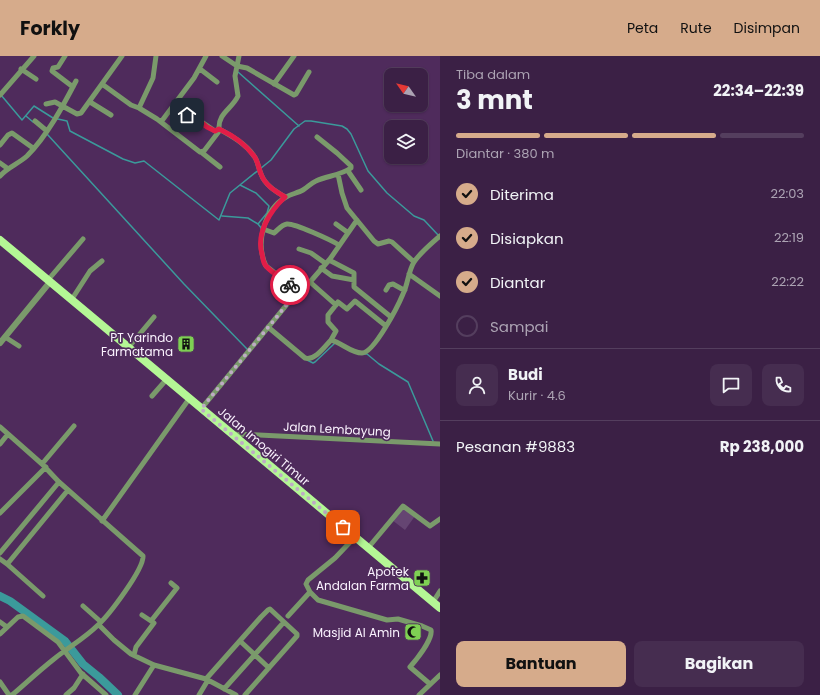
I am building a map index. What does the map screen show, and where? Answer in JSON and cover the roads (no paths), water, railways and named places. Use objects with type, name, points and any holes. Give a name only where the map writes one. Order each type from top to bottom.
[{"type":"main road","name":"Jalan Imogiri Timur","points":[[0,240],[440,608]]},
{"type":"street","points":[[2,93],[34,56]]},
{"type":"street","points":[[65,56],[58,66],[52,71],[73,87]]},
{"type":"street","points":[[46,104],[55,102],[80,114],[90,102],[121,56]]},
{"type":"street","points":[[139,108],[153,78],[156,56]]},
{"type":"street","points":[[161,122],[200,68],[206,56]]},
{"type":"street","points":[[222,56],[237,66],[247,68],[292,94],[296,94],[309,72]]},
{"type":"street","points":[[201,152],[204,151],[220,129],[219,122],[238,96],[235,76],[239,56]]},
{"type":"street","points":[[274,84],[294,56]]},
{"type":"street","points":[[200,68],[217,82]]},
{"type":"street","points":[[21,70],[36,79]]},
{"type":"street","points":[[0,176],[7,168],[22,159],[46,132],[56,119],[76,81]]},
{"type":"street","points":[[102,84],[131,105],[139,108],[161,122],[193,148],[201,152],[220,167]]},
{"type":"street","points":[[90,102],[110,115]]},
{"type":"street","points":[[174,105],[187,115],[196,118],[207,127],[215,131],[220,129],[234,137],[251,152],[258,162],[261,175],[268,186],[285,197]]},
{"type":"street","points":[[35,121],[46,132]]},
{"type":"street","points":[[0,145],[11,133],[33,148]]},
{"type":"street","points":[[298,291],[266,266],[260,241],[263,229],[272,211],[285,197],[303,190],[314,181],[348,171],[351,168],[351,166],[332,148],[316,137]]},
{"type":"street","points":[[0,163],[7,168]]},
{"type":"street","points":[[348,171],[361,190]]},
{"type":"street","points":[[338,174],[347,208],[375,243],[392,242],[414,262]]},
{"type":"street","points":[[201,409],[298,291],[310,282],[357,220]]},
{"type":"street","points":[[263,229],[274,233],[283,225],[292,224],[339,245]]},
{"type":"street","points":[[336,224],[347,232]]},
{"type":"street","points":[[331,340],[337,341],[355,352],[363,353],[369,351],[386,326],[405,290],[414,262],[438,238]]},
{"type":"street","points":[[0,343],[83,239]]},
{"type":"street","points":[[299,249],[354,273],[354,286],[391,317]]},
{"type":"street","points":[[72,299],[90,272],[102,261]]},
{"type":"street","points":[[321,268],[332,276],[354,280]]},
{"type":"street","points":[[409,274],[440,296]]},
{"type":"street","points":[[310,282],[336,305]]},
{"type":"street","points":[[386,290],[389,285],[393,284],[405,290]]},
{"type":"street","points":[[268,327],[305,358],[308,359],[314,357],[331,340],[336,331],[328,322],[328,315],[338,302],[347,309],[361,293]]},
{"type":"street","points":[[355,301],[386,326]]},
{"type":"street","points":[[128,348],[154,317]]},
{"type":"street","points":[[5,337],[19,346]]},
{"type":"street","points":[[152,396],[166,380]]},
{"type":"street","points":[[102,521],[189,399]]},
{"type":"street","points":[[0,513],[44,466],[74,426]]},
{"type":"street","points":[[0,427],[102,521],[143,556],[139,569],[111,610],[100,623],[11,695],[0,682]]},
{"type":"street","points":[[0,444],[8,434]]},
{"type":"street","name":"Jalan Lembayung","points":[[232,435],[237,434],[440,444]]},
{"type":"street","points":[[0,553],[59,482]]},
{"type":"street","points":[[7,564],[68,490]]},
{"type":"street","points":[[368,548],[403,506],[430,526],[440,520]]},
{"type":"street","points":[[355,537],[335,558],[307,582],[306,586],[318,600],[387,620],[398,619],[430,629],[432,631],[431,636],[410,667],[430,684]]},
{"type":"street","points":[[0,559],[43,596]]},
{"type":"street","points":[[151,621],[178,589],[171,583]]},
{"type":"street","points":[[433,602],[440,591]]},
{"type":"street","points":[[288,616],[310,592]]},
{"type":"street","points":[[83,606],[114,640],[134,655],[154,665],[207,679],[225,691],[236,695]]},
{"type":"street","points":[[199,695],[207,679],[268,610],[271,610],[297,636],[245,695]]},
{"type":"street","points":[[134,655],[136,647],[154,623],[142,615]]},
{"type":"street","points":[[0,634],[18,617],[23,616],[67,649],[83,674],[106,695]]},
{"type":"street","points":[[0,622],[7,627]]},
{"type":"street","points":[[225,691],[284,622]]},
{"type":"street","points":[[240,641],[269,668]]},
{"type":"street","points":[[135,695],[154,665]]},
{"type":"street","points":[[66,695],[74,688],[83,674]]},
{"type":"street","points":[[419,695],[440,676]]},
{"type":"waterway","points":[[238,72],[299,126]]},
{"type":"waterway","points":[[1,95],[22,120],[34,106],[53,118],[67,121],[70,131],[123,159],[135,163],[144,161],[219,220],[230,193],[271,160],[294,129],[305,121],[342,126],[351,134],[368,171],[387,193],[414,216],[424,220],[439,236]]},
{"type":"waterway","points":[[26,116],[33,122]]},
{"type":"waterway","points":[[47,134],[184,284],[247,349]]},
{"type":"waterway","points":[[240,185],[256,193],[269,206],[267,213],[258,224],[262,229]]},
{"type":"waterway","points":[[222,216],[248,218],[258,224]]},
{"type":"waterway","points":[[307,360],[313,363],[315,362],[335,343]]},
{"type":"waterway","points":[[365,354],[408,382],[433,441]]},
{"type":"waterway","points":[[0,596],[10,601],[65,641],[83,664],[118,695]]},
{"type":"place","name":"PT Yarindo Farmatama","points":[[186,344]]},
{"type":"place","name":"Apotek Andalan Farma","points":[[422,578]]},
{"type":"place","name":"Masjid Al Amin","points":[[413,632]]}]
